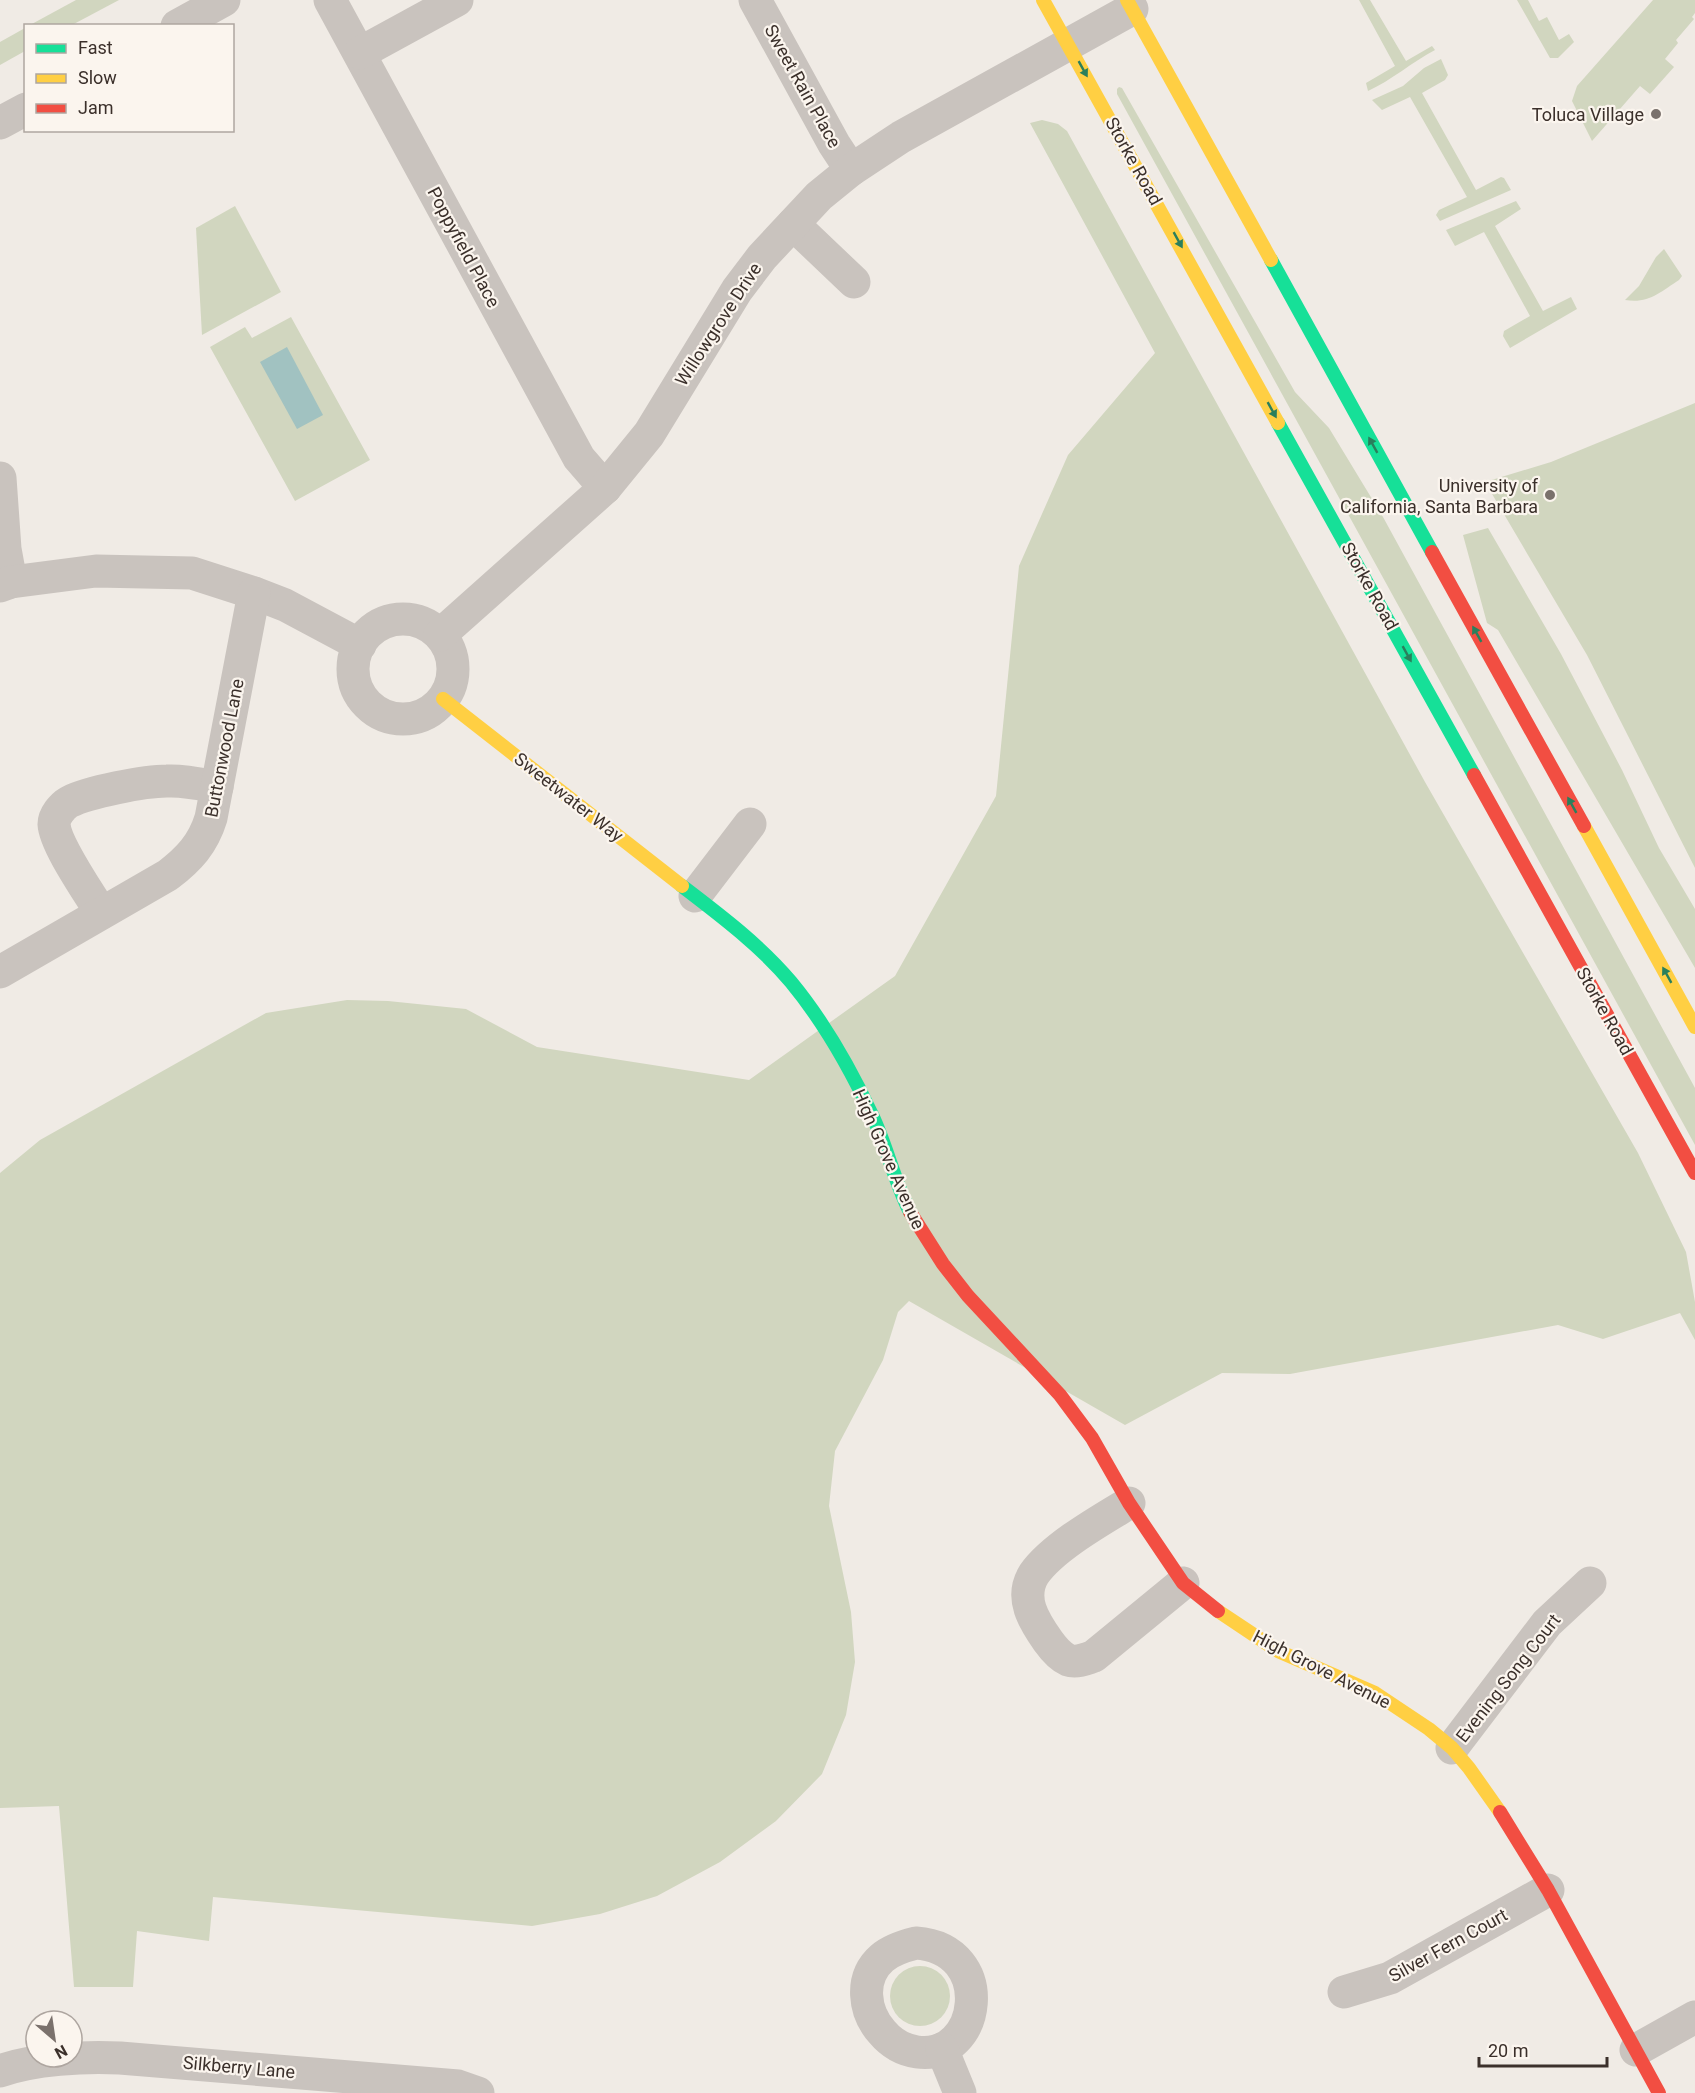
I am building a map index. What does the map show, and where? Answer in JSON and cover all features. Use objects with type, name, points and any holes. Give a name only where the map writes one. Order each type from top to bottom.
[{"type":"main road","name":"Storke Road","points":[[1043,0],[1695,1173]]},
{"type":"main road","points":[[1130,5],[1695,1026]]},
{"type":"main road","name":"Sweetwater Way","points":[[443,699],[735,927],[791,982],[837,1047]]},
{"type":"main road","name":"High Grove Avenue","points":[[837,1047],[873,1117],[901,1195],[919,1229],[968,1296],[1060,1395],[1092,1438],[1129,1503],[1183,1583],[1207,1604],[1278,1651],[1375,1693],[1429,1729],[1452,1748],[1511,1827],[1659,2093]]},
{"type":"street","points":[[181,24],[224,0]]},
{"type":"street","name":"Poppyfield Place","points":[[330,0],[579,459],[605,488]]},
{"type":"street","points":[[360,53],[457,0]]},
{"type":"street","name":"Sweet Rain Place","points":[[755,0],[834,144],[851,170]]},
{"type":"street","name":"Willowgrove Drive","points":[[440,635],[605,488],[649,434],[737,290],[762,257],[819,196],[851,170],[901,137],[1070,45],[1130,5]]},
{"type":"street","points":[[0,123],[24,110]]},
{"type":"street","points":[[792,224],[854,282]]},
{"type":"street","points":[[0,478],[5,584],[96,571],[192,573],[285,604],[360,645]]},
{"type":"street","name":"Buttonwood Lane","points":[[0,972],[168,875],[186,861],[206,835],[254,592]]},
{"type":"street","points":[[393,620],[410,620],[426,625],[440,635],[450,650],[453,667],[451,684],[443,699],[432,710],[418,717],[402,720],[387,717],[373,710],[362,698],[355,684],[352,669],[355,653],[364,638],[376,626],[393,620]]},
{"type":"street","points":[[101,913],[58,839],[54,824],[60,810],[69,802],[102,792],[166,781],[217,787]]},
{"type":"street","points":[[695,896],[750,824]]},
{"type":"street","points":[[1129,1503],[1072,1539],[1034,1574],[1028,1587],[1028,1601],[1038,1628],[1057,1653],[1068,1660],[1081,1660],[1094,1656],[1183,1583]]},
{"type":"street","name":"Evening Song Court","points":[[1452,1748],[1547,1623],[1590,1583]]},
{"type":"street","name":"Silver Fern Court","points":[[1344,1992],[1390,1978],[1548,1890]]},
{"type":"street","points":[[1636,2050],[1695,2017]]},
{"type":"street","points":[[942,2049],[960,2093]]},
{"type":"street","name":"Silkberry Lane","points":[[0,2071],[94,2056],[458,2086],[478,2093]]},
{"type":"green space","points":[[76,0],[119,0],[74,24],[32,24]]},
{"type":"green space","points":[[1359,0],[1370,0],[1406,61],[1432,46],[1435,50],[1368,91],[1366,83],[1395,66]]},
{"type":"green space","points":[[1517,0],[1528,0],[1539,21],[1547,17],[1559,40],[1569,34],[1574,42],[1558,58],[1550,58]]},
{"type":"green space","points":[[1653,0],[1695,0],[1695,13],[1692,17],[1694,19],[1676,40],[1678,43],[1665,59],[1674,67],[1650,94],[1640,86],[1592,141],[1572,101],[1577,86]]},
{"type":"green space","points":[[24,29],[24,52],[0,65],[0,42]]},
{"type":"green space","points":[[1441,59],[1448,75],[1445,80],[1422,93],[1476,190],[1501,177],[1511,190],[1440,221],[1436,215],[1439,210],[1467,197],[1410,97],[1382,110],[1372,100],[1403,86],[1424,68]]},
{"type":"green space","points":[[1119,87],[1122,88],[1295,392],[1329,428],[1383,517],[1695,1088],[1695,1145],[1117,94]]},
{"type":"green space","points":[[1042,120],[1058,124],[1067,131],[1425,782],[1638,1153],[1686,1252],[1695,1302],[1695,1340],[1680,1313],[1603,1339],[1558,1325],[1290,1374],[1222,1373],[1125,1425],[909,1301],[898,1312],[883,1360],[835,1451],[829,1506],[851,1612],[855,1662],[846,1715],[822,1774],[776,1821],[720,1862],[657,1896],[600,1914],[532,1926],[213,1897],[209,1941],[137,1931],[133,1987],[74,1987],[59,1806],[0,1808],[0,1173],[40,1140],[266,1013],[347,1000],[388,1001],[466,1009],[537,1047],[749,1080],[895,976],[996,796],[1019,566],[1068,455],[1155,353],[1030,123]]},
{"type":"green space","points":[[1516,201],[1521,209],[1495,226],[1543,311],[1571,297],[1577,309],[1510,348],[1503,336],[1504,331],[1530,316],[1484,232],[1455,246],[1446,230]]},
{"type":"green space","points":[[235,206],[281,292],[202,335],[196,228]]},
{"type":"green space","points":[[1664,249],[1682,276],[1679,280],[1648,299],[1625,300],[1639,286],[1656,257]]},
{"type":"green space","points":[[291,317],[370,460],[295,501],[210,347],[245,327],[252,338]]},
{"type":"green space","points":[[1695,403],[1695,868],[1587,655],[1485,482],[1551,462]]},
{"type":"green space","points":[[1488,528],[1561,654],[1622,770],[1659,848],[1695,909],[1695,968],[1498,630],[1487,623],[1463,535]]},
{"type":"green space","points":[[920,1966],[941,1975],[950,1996],[941,2017],[920,2026],[899,2017],[890,1996],[899,1975]]},
{"type":"water","points":[[287,347],[323,415],[297,429],[260,362]]},
{"type":"traffic: fast","points":[[1271,260],[1432,552]]},
{"type":"traffic: fast","points":[[1278,423],[1474,775]]},
{"type":"traffic: fast","points":[[682,886],[767,956],[791,982],[814,1013],[855,1080],[872,1115],[910,1212]]},
{"type":"traffic: slow","points":[[1043,0],[1278,423]]},
{"type":"traffic: slow","points":[[1127,0],[1271,260]]},
{"type":"traffic: slow","points":[[443,699],[682,886]]},
{"type":"traffic: slow","points":[[1584,826],[1695,1027]]},
{"type":"traffic: slow","points":[[1218,1611],[1278,1651],[1375,1693],[1429,1729],[1452,1748],[1500,1812]]},
{"type":"traffic: jam","points":[[1432,552],[1584,826]]},
{"type":"traffic: jam","points":[[1474,775],[1695,1173]]},
{"type":"traffic: jam","points":[[910,1212],[943,1264],[968,1296],[1060,1395],[1092,1438],[1129,1503],[1183,1583],[1218,1611]]},
{"type":"traffic: jam","points":[[1500,1812],[1548,1890],[1659,2093]]},
{"type":"place","name":"Toluca Village","points":[[1656,114]]},
{"type":"place","name":"University of California, Santa Barbara","points":[[1550,495]]}]
